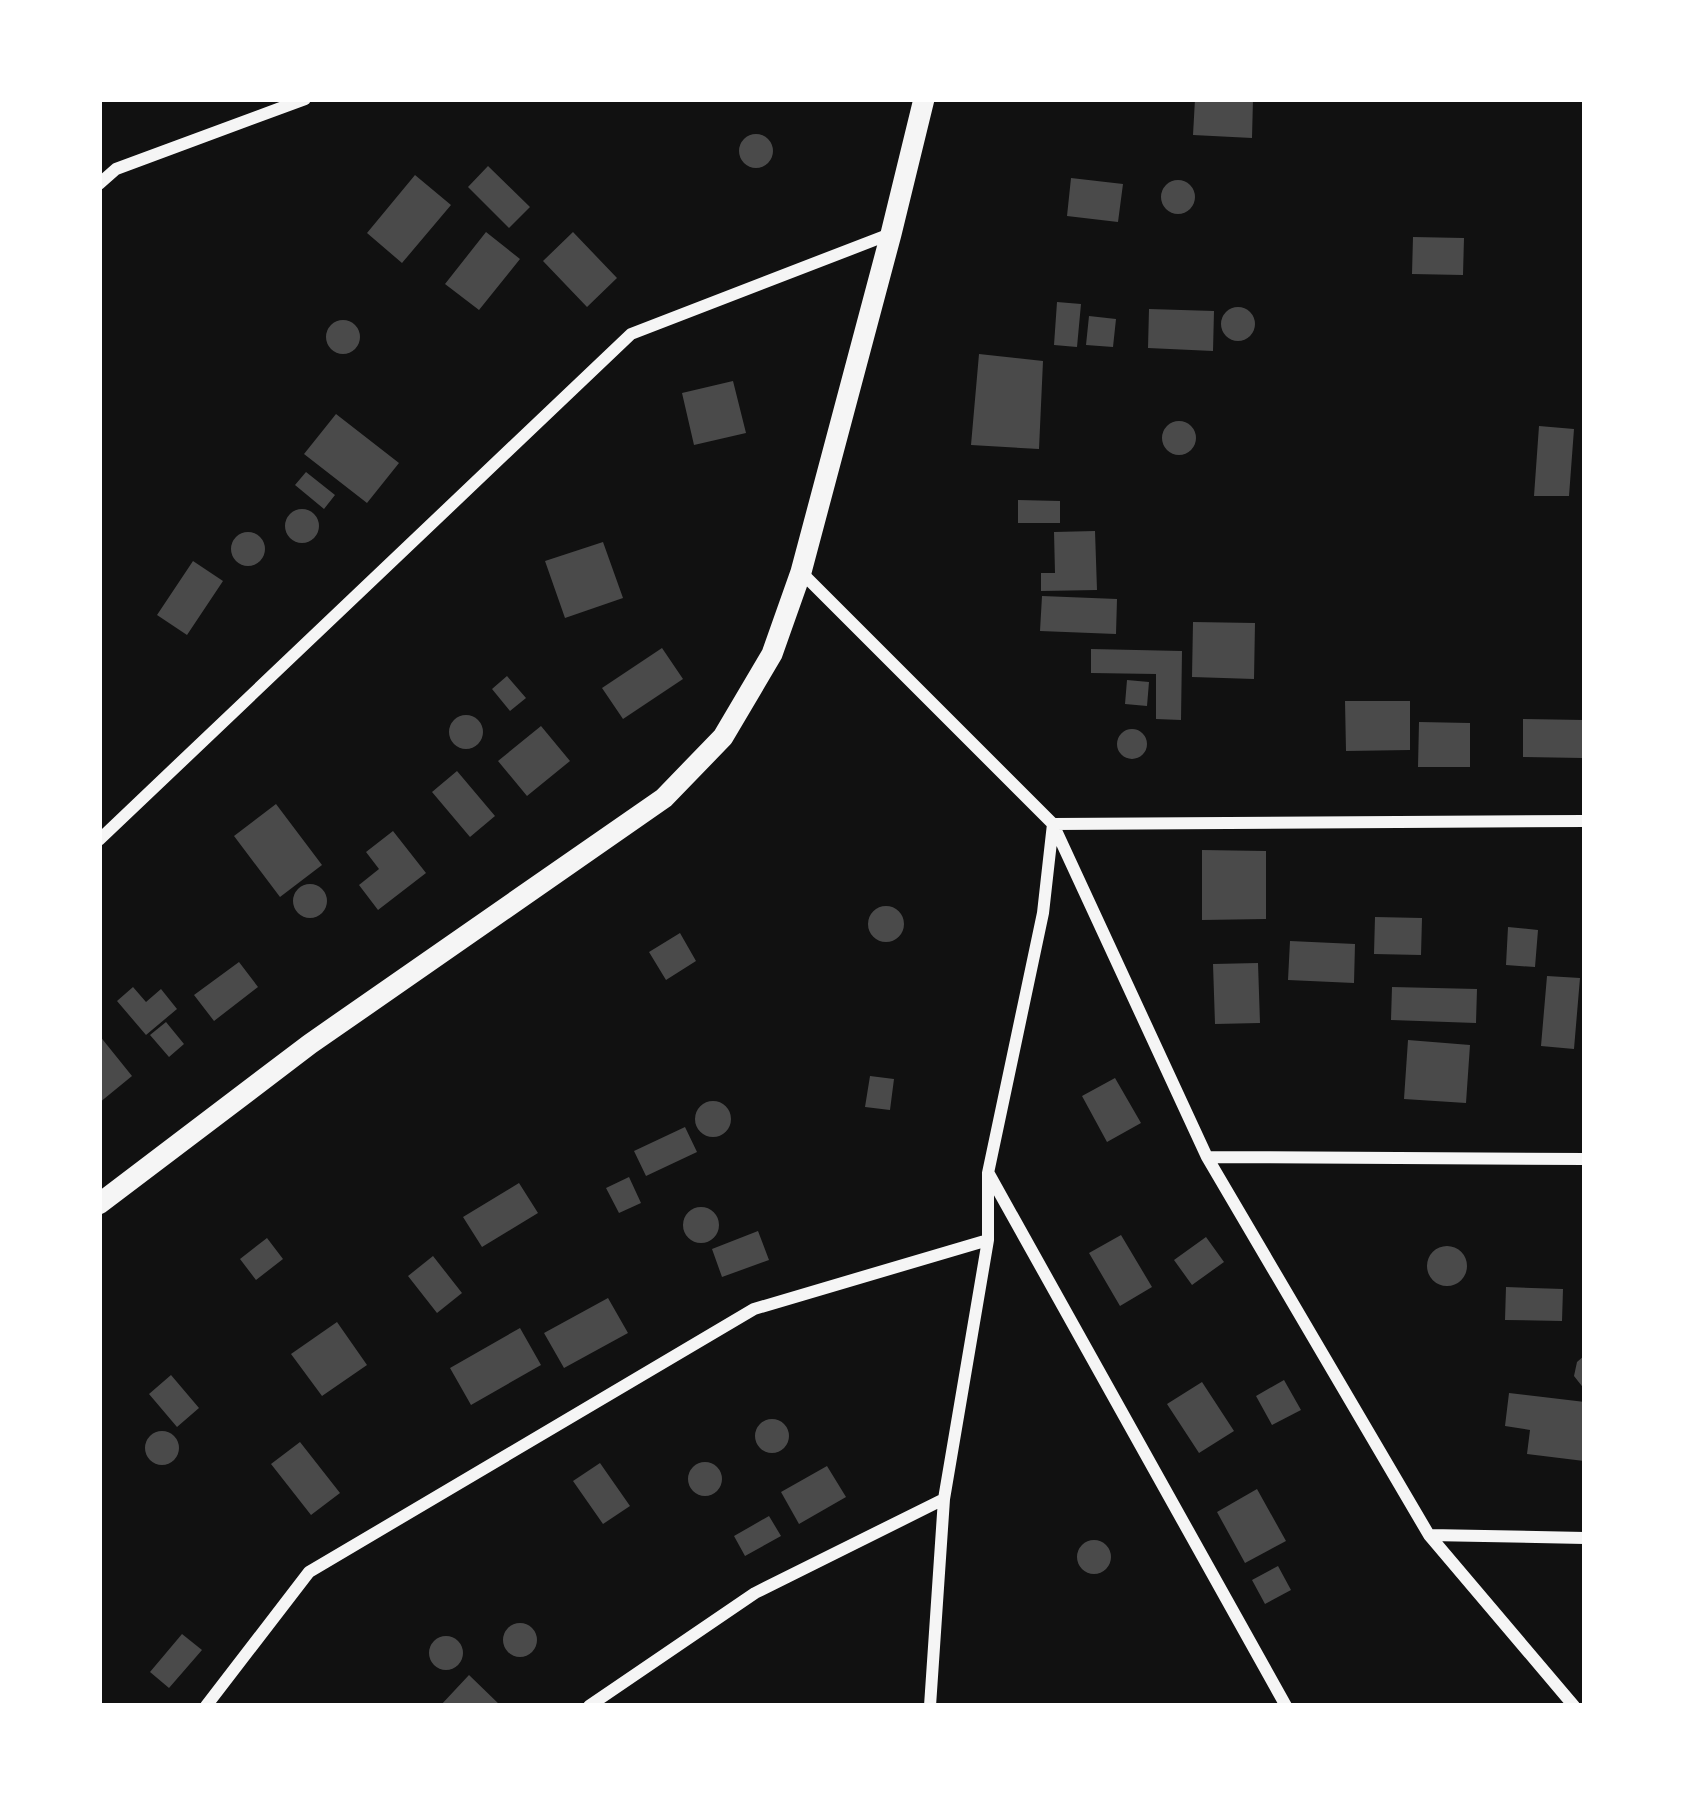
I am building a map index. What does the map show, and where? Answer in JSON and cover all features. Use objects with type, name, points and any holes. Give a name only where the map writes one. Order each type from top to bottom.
[{"type":"street","points":[[99,184],[116,169],[305,99]]},
{"type":"street","points":[[99,1204],[310,1044],[664,798],[723,737],[772,653],[801,572],[923,99]]},
{"type":"street","points":[[99,840],[631,334],[891,234]]},
{"type":"street","points":[[801,572],[1053,824],[1207,1157],[1429,1535],[1574,1706]]},
{"type":"street","points":[[1053,824],[1585,821]]},
{"type":"street","points":[[930,1706],[944,1499],[988,1240],[988,1173],[1042,914],[1053,824]]},
{"type":"street","points":[[1207,1157],[1585,1160]]},
{"type":"street","points":[[988,1173],[1286,1706]]},
{"type":"street","points":[[206,1706],[310,1572],[350,1548],[754,1309],[988,1240]]},
{"type":"street","points":[[590,1706],[755,1593],[944,1499]]},
{"type":"street","points":[[1429,1535],[1585,1538]]},
{"type":"building","points":[[1195,99],[1253,99],[1252,138],[1193,135]]},
{"type":"building","points":[[756,134],[768,139],[773,151],[768,163],[756,168],[744,163],[739,151],[744,139]]},
{"type":"building","points":[[488,166],[530,207],[509,228],[468,187]]},
{"type":"building","points":[[415,175],[451,205],[402,263],[367,233]]},
{"type":"building","points":[[1071,178],[1123,184],[1118,222],[1067,216]]},
{"type":"building","points":[[1178,180],[1190,185],[1195,197],[1190,209],[1178,214],[1166,209],[1161,197],[1166,185]]},
{"type":"building","points":[[486,232],[520,259],[479,310],[445,284]]},
{"type":"building","points":[[573,232],[617,278],[587,307],[543,261]]},
{"type":"building","points":[[1413,237],[1464,238],[1463,275],[1412,274]]},
{"type":"building","points":[[1057,302],[1081,304],[1077,347],[1054,345]]},
{"type":"building","points":[[1238,307],[1250,312],[1255,324],[1250,336],[1238,341],[1226,336],[1221,324],[1226,312]]},
{"type":"building","points":[[1149,309],[1214,311],[1213,351],[1148,348]]},
{"type":"building","points":[[1089,316],[1116,319],[1113,347],[1086,345]]},
{"type":"building","points":[[343,320],[355,325],[360,337],[355,349],[343,354],[331,349],[326,337],[331,325]]},
{"type":"building","points":[[979,354],[1043,361],[1039,449],[971,445]]},
{"type":"building","points":[[733,381],[746,433],[694,445],[682,393]]},
{"type":"building","points":[[336,414],[399,463],[367,503],[304,454]]},
{"type":"building","points":[[1179,421],[1191,426],[1196,438],[1191,450],[1179,455],[1167,450],[1162,438],[1167,426]]},
{"type":"building","points":[[1539,426],[1574,429],[1569,496],[1534,496]]},
{"type":"building","points":[[306,472],[335,495],[324,509],[295,485]]},
{"type":"building","points":[[1018,500],[1060,501],[1060,523],[1018,523]]},
{"type":"building","points":[[302,509],[314,514],[319,526],[314,538],[302,543],[290,538],[285,526],[290,514]]},
{"type":"building","points":[[1095,531],[1097,590],[1041,591],[1041,573],[1055,573],[1054,532]]},
{"type":"building","points":[[248,532],[260,537],[265,549],[260,561],[248,566],[236,561],[231,549],[236,537]]},
{"type":"building","points":[[603,542],[623,598],[565,618],[545,561]]},
{"type":"building","points":[[193,561],[223,581],[187,635],[157,615]]},
{"type":"building","points":[[1042,596],[1117,599],[1116,634],[1040,631]]},
{"type":"building","points":[[1193,622],[1255,623],[1254,679],[1192,677]]},
{"type":"building","points":[[662,648],[683,679],[623,719],[602,688]]},
{"type":"building","points":[[1091,649],[1182,651],[1181,720],[1156,719],[1156,674],[1091,673]]},
{"type":"building","points":[[507,676],[526,698],[510,711],[492,689]]},
{"type":"building","points":[[1127,680],[1149,682],[1147,706],[1125,704]]},
{"type":"building","points":[[1345,701],[1410,701],[1410,750],[1346,751]]},
{"type":"building","points":[[466,715],[478,720],[483,732],[478,744],[466,749],[454,744],[449,732],[454,720]]},
{"type":"building","points":[[1523,719],[1584,720],[1583,758],[1523,757]]},
{"type":"building","points":[[1419,722],[1470,723],[1470,767],[1418,767]]},
{"type":"building","points":[[541,726],[570,761],[527,796],[498,761]]},
{"type":"building","points":[[1132,729],[1143,733],[1147,744],[1143,755],[1132,759],[1121,755],[1117,744],[1121,733]]},
{"type":"building","points":[[457,771],[495,816],[470,837],[432,792]]},
{"type":"building","points":[[276,804],[322,865],[280,897],[234,836]]},
{"type":"building","points":[[393,831],[426,873],[378,910],[359,885],[379,869],[366,852]]},
{"type":"building","points":[[1202,850],[1266,851],[1266,919],[1202,920]]},
{"type":"building","points":[[310,884],[322,889],[327,901],[322,913],[310,918],[298,913],[293,901],[298,889]]},
{"type":"building","points":[[886,906],[898,912],[904,924],[898,936],[886,942],[874,936],[868,924],[874,912]]},
{"type":"building","points":[[1375,917],[1422,918],[1421,955],[1374,954]]},
{"type":"building","points":[[1508,927],[1538,930],[1535,967],[1506,965]]},
{"type":"building","points":[[680,933],[696,961],[666,980],[649,952]]},
{"type":"building","points":[[1290,941],[1355,944],[1354,983],[1288,980]]},
{"type":"building","points":[[239,962],[258,987],[214,1021],[194,995]]},
{"type":"building","points":[[1258,963],[1260,1023],[1215,1024],[1213,964]]},
{"type":"building","points":[[1547,976],[1580,978],[1574,1049],[1541,1046]]},
{"type":"building","points":[[133,987],[146,1002],[161,989],[177,1009],[146,1035],[117,1001]]},
{"type":"building","points":[[1392,987],[1477,989],[1476,1023],[1391,1020]]},
{"type":"building","points":[[166,1022],[184,1044],[169,1057],[150,1035]]},
{"type":"building","points":[[99,1035],[132,1076],[99,1103]]},
{"type":"building","points":[[1408,1040],[1470,1045],[1466,1103],[1404,1099]]},
{"type":"building","points":[[870,1076],[894,1079],[890,1110],[865,1107]]},
{"type":"building","points":[[1115,1078],[1141,1123],[1107,1142],[1082,1096]]},
{"type":"building","points":[[713,1101],[725,1107],[731,1119],[725,1131],[713,1137],[701,1131],[695,1119],[701,1107]]},
{"type":"building","points":[[685,1127],[697,1152],[646,1176],[634,1151]]},
{"type":"building","points":[[629,1177],[641,1203],[619,1213],[606,1188]]},
{"type":"building","points":[[519,1183],[538,1213],[482,1247],[463,1217]]},
{"type":"building","points":[[701,1207],[713,1213],[719,1225],[713,1237],[701,1243],[689,1237],[683,1225],[689,1213]]},
{"type":"building","points":[[758,1231],[769,1260],[722,1277],[712,1249]]},
{"type":"building","points":[[1121,1235],[1152,1287],[1120,1306],[1089,1253]]},
{"type":"building","points":[[1206,1237],[1224,1262],[1192,1285],[1174,1260]]},
{"type":"building","points":[[267,1238],[283,1259],[256,1280],[240,1259]]},
{"type":"building","points":[[1447,1246],[1461,1252],[1467,1266],[1461,1280],[1447,1286],[1433,1280],[1427,1266],[1433,1252]]},
{"type":"building","points":[[433,1256],[462,1293],[437,1313],[408,1276]]},
{"type":"building","points":[[1506,1287],[1563,1289],[1562,1321],[1505,1320]]},
{"type":"building","points":[[608,1298],[628,1333],[564,1368],[544,1333]]},
{"type":"building","points":[[337,1322],[367,1365],[322,1396],[291,1354]]},
{"type":"building","points":[[520,1328],[541,1365],[471,1405],[450,1368]]},
{"type":"building","points":[[1585,1355],[1585,1390],[1574,1376],[1577,1362]]},
{"type":"building","points":[[171,1375],[199,1408],[177,1427],[149,1394]]},
{"type":"building","points":[[1284,1380],[1301,1410],[1272,1425],[1256,1396]]},
{"type":"building","points":[[1202,1382],[1234,1431],[1199,1453],[1167,1404]]},
{"type":"building","points":[[1509,1393],[1585,1402],[1584,1461],[1527,1454],[1530,1430],[1505,1426]]},
{"type":"building","points":[[772,1419],[784,1424],[789,1436],[784,1448],[772,1453],[760,1448],[755,1436],[760,1424]]},
{"type":"building","points":[[162,1431],[174,1436],[179,1448],[174,1460],[162,1465],[150,1460],[145,1448],[150,1436]]},
{"type":"building","points":[[300,1442],[340,1493],[311,1515],[271,1464]]},
{"type":"building","points":[[705,1462],[717,1467],[722,1479],[717,1491],[705,1496],[693,1491],[688,1479],[693,1467]]},
{"type":"building","points":[[600,1463],[630,1506],[603,1524],[573,1481]]},
{"type":"building","points":[[827,1466],[846,1497],[799,1524],[781,1492]]},
{"type":"building","points":[[1257,1489],[1286,1541],[1245,1563],[1217,1512]]},
{"type":"building","points":[[769,1516],[781,1536],[745,1556],[734,1536]]},
{"type":"building","points":[[1094,1540],[1106,1545],[1111,1557],[1106,1569],[1094,1574],[1082,1569],[1077,1557],[1082,1545]]},
{"type":"building","points":[[1278,1566],[1291,1590],[1265,1604],[1252,1580]]},
{"type":"building","points":[[520,1623],[532,1628],[537,1640],[532,1652],[520,1657],[508,1652],[503,1640],[508,1628]]},
{"type":"building","points":[[182,1634],[202,1650],[169,1688],[150,1672]]},
{"type":"building","points":[[446,1636],[458,1641],[463,1653],[458,1665],[446,1670],[434,1665],[429,1653],[434,1641]]},
{"type":"building","points":[[469,1675],[501,1706],[440,1706]]}]
